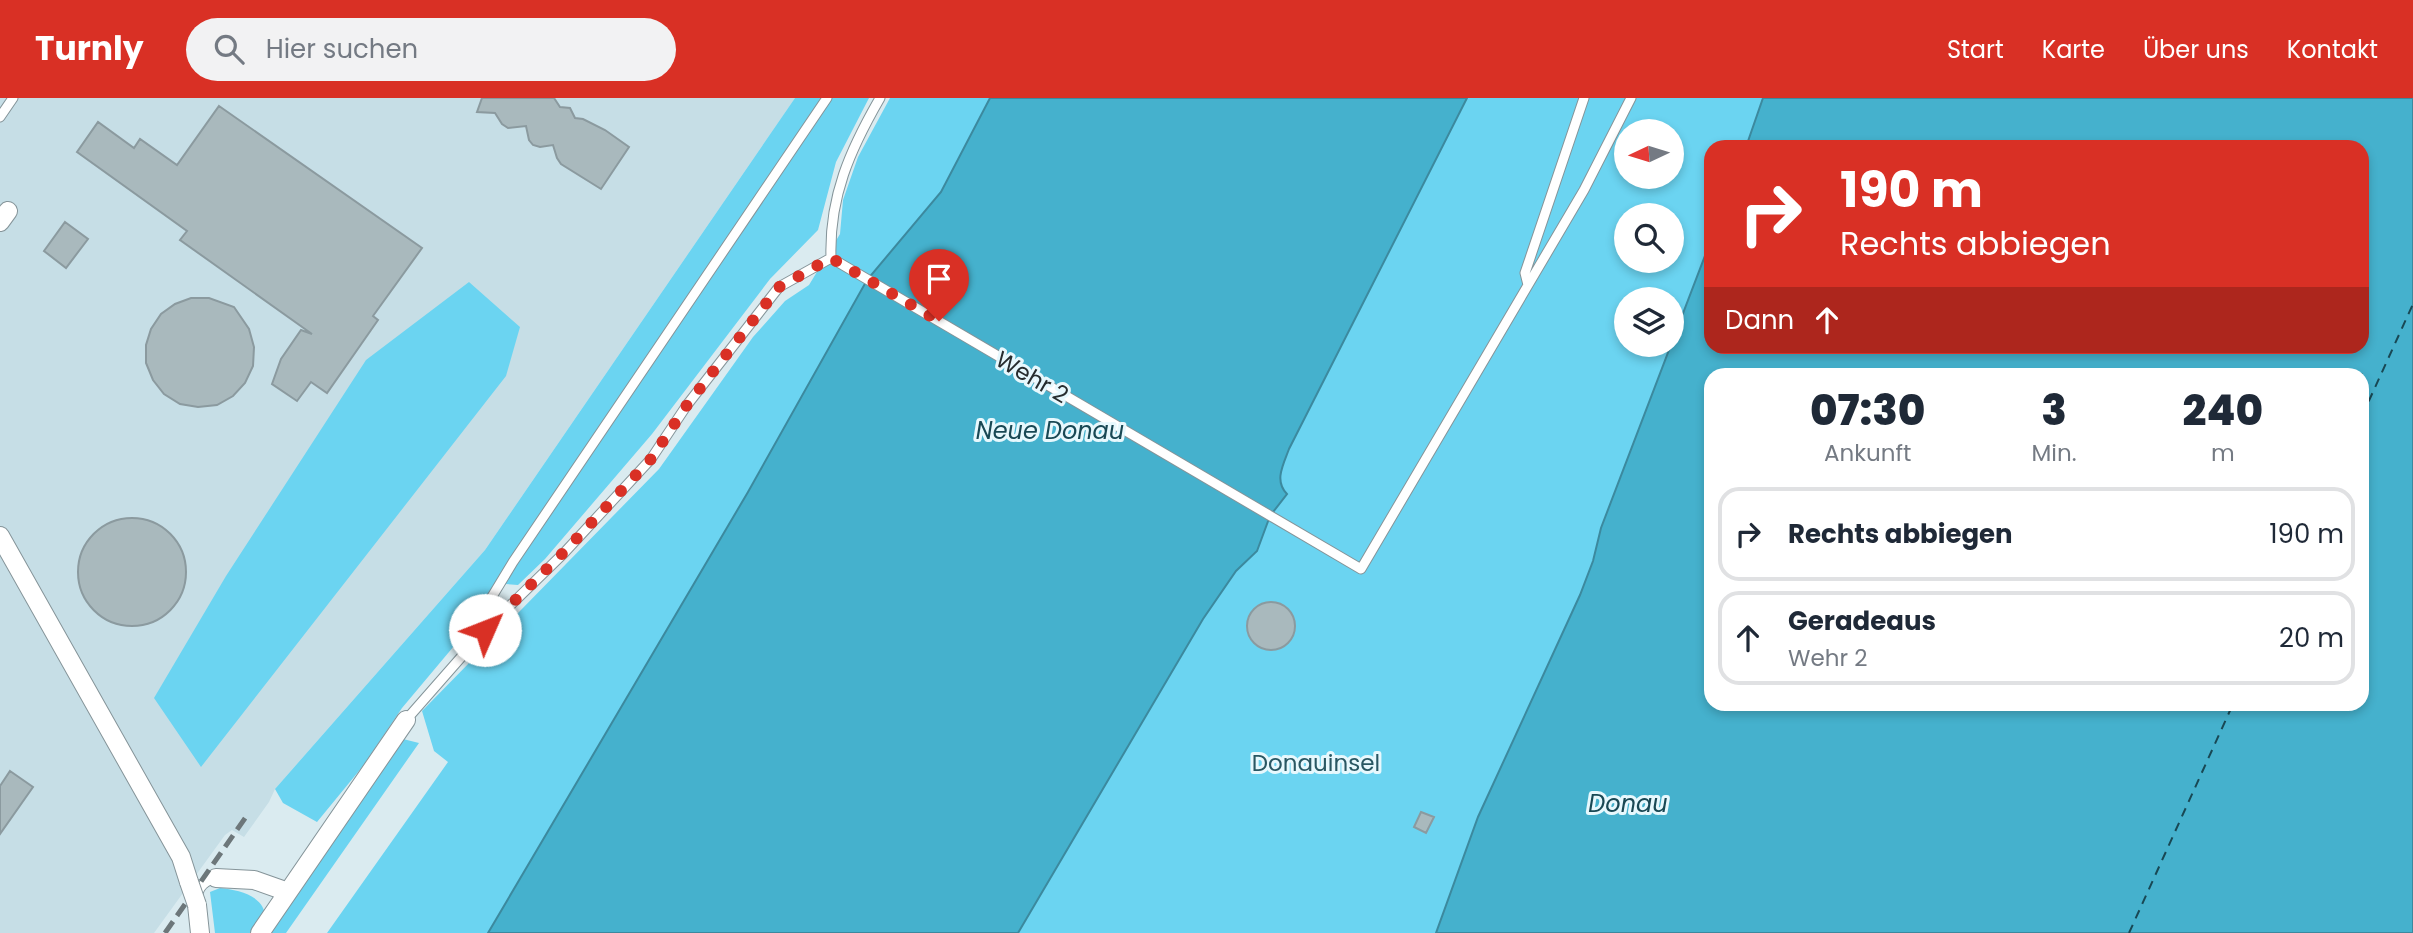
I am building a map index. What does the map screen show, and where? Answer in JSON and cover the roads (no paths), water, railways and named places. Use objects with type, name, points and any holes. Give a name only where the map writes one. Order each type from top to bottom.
[{"type":"street","points":[[0,536],[181,857],[197,905],[200,933]]},
{"type":"street","points":[[260,933],[406,720]]},
{"type":"street","points":[[216,878],[254,880],[288,892]]},
{"type":"lane","points":[[0,117],[13,98]]},
{"type":"lane","points":[[485,630],[490,600],[513,562],[827,98]]},
{"type":"lane","points":[[406,720],[485,630],[564,552],[651,459],[687,405],[779,287],[831,258],[830,228],[841,178],[880,98]]},
{"type":"lane","points":[[1528,285],[1525,274],[1584,98]]},
{"type":"lane","points":[[1528,285],[1584,190],[1631,98]]},
{"type":"lane","name":"Wehr 2","points":[[831,258],[1361,569],[1528,285]]},
{"type":"lane","points":[[197,905],[198,892],[203,884],[216,878]]},
{"type":"water","name":"Neue Donau","points":[[990,98],[1467,98],[1289,449],[1280,478],[1287,494],[1270,516],[1257,551],[1236,571],[1203,619],[1018,933],[488,933],[748,492],[867,280],[941,192]]},
{"type":"water","name":"Donau","points":[[1763,98],[2413,98],[2413,933],[1436,933],[1478,817],[1593,561],[1601,528],[1666,357],[1684,357],[1684,311],[1704,258],[1704,354],[2369,354],[2369,140],[1748,140]]},
{"type":"railway","points":[[165,933],[248,814]]},
{"type":"park label","name":"Donauinsel","points":[[1316,763]]}]
